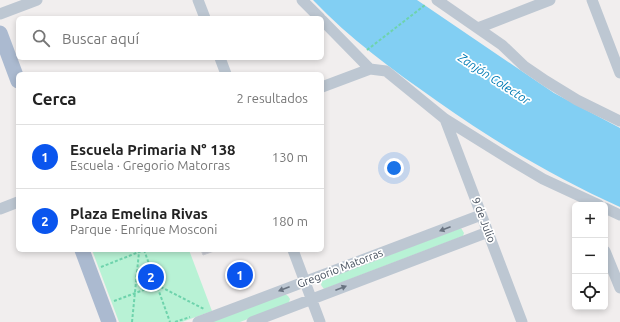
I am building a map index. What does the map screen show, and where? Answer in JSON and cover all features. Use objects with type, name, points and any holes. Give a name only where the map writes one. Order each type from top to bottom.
[{"type":"main road","points":[[0,33],[16,76]]},
{"type":"main road","points":[[83,252],[109,322]]},
{"type":"street","points":[[0,14],[38,0]]},
{"type":"street","points":[[198,0],[204,16]]},
{"type":"street","points":[[302,0],[318,16]]},
{"type":"street","points":[[437,0],[502,45],[524,66],[556,88],[620,121]]},
{"type":"street","points":[[478,28],[550,0]]},
{"type":"street","points":[[592,0],[620,73]]},
{"type":"street","points":[[324,22],[370,69]]},
{"type":"street","points":[[221,60],[225,72]]},
{"type":"street","points":[[324,86],[370,69],[382,70],[389,73],[445,119],[532,173],[585,202]]},
{"type":"street","name":"9 de Julio","points":[[445,119],[522,322]]},
{"type":"street","points":[[0,209],[16,203]]},
{"type":"street","points":[[608,209],[620,215]]},
{"type":"street","name":"Gregorio Matorras","points":[[198,322],[481,215]]},
{"type":"street","name":"Gregorio Matorras","points":[[252,322],[488,232]]},
{"type":"street","points":[[294,252],[320,322]]},
{"type":"street","points":[[608,258],[620,288]]},
{"type":"path","points":[[367,50],[425,5]]},
{"type":"path","points":[[101,267],[139,252],[132,322]]},
{"type":"path","points":[[145,252],[170,322]]},
{"type":"path","points":[[114,301],[157,285],[206,310]]},
{"type":"green space","points":[[461,228],[464,233],[463,236],[324,289],[321,285],[322,280]]},
{"type":"green space","points":[[93,252],[190,252],[212,311],[182,322],[119,322]]},
{"type":"green space","points":[[285,294],[290,299],[286,305],[240,322],[210,322]]},
{"type":"water","name":"Zanjón Colector","points":[[313,0],[417,0],[554,93],[620,128],[620,207],[549,172],[503,145],[459,116],[372,54]]},
{"type":"building","points":[[202,252],[211,252],[203,255]]},
{"type":"place","name":"Escuela Primaria N° 138","points":[[240,275]]},
{"type":"place","name":"Plaza Emelina Rivas","points":[[151,277]]}]
